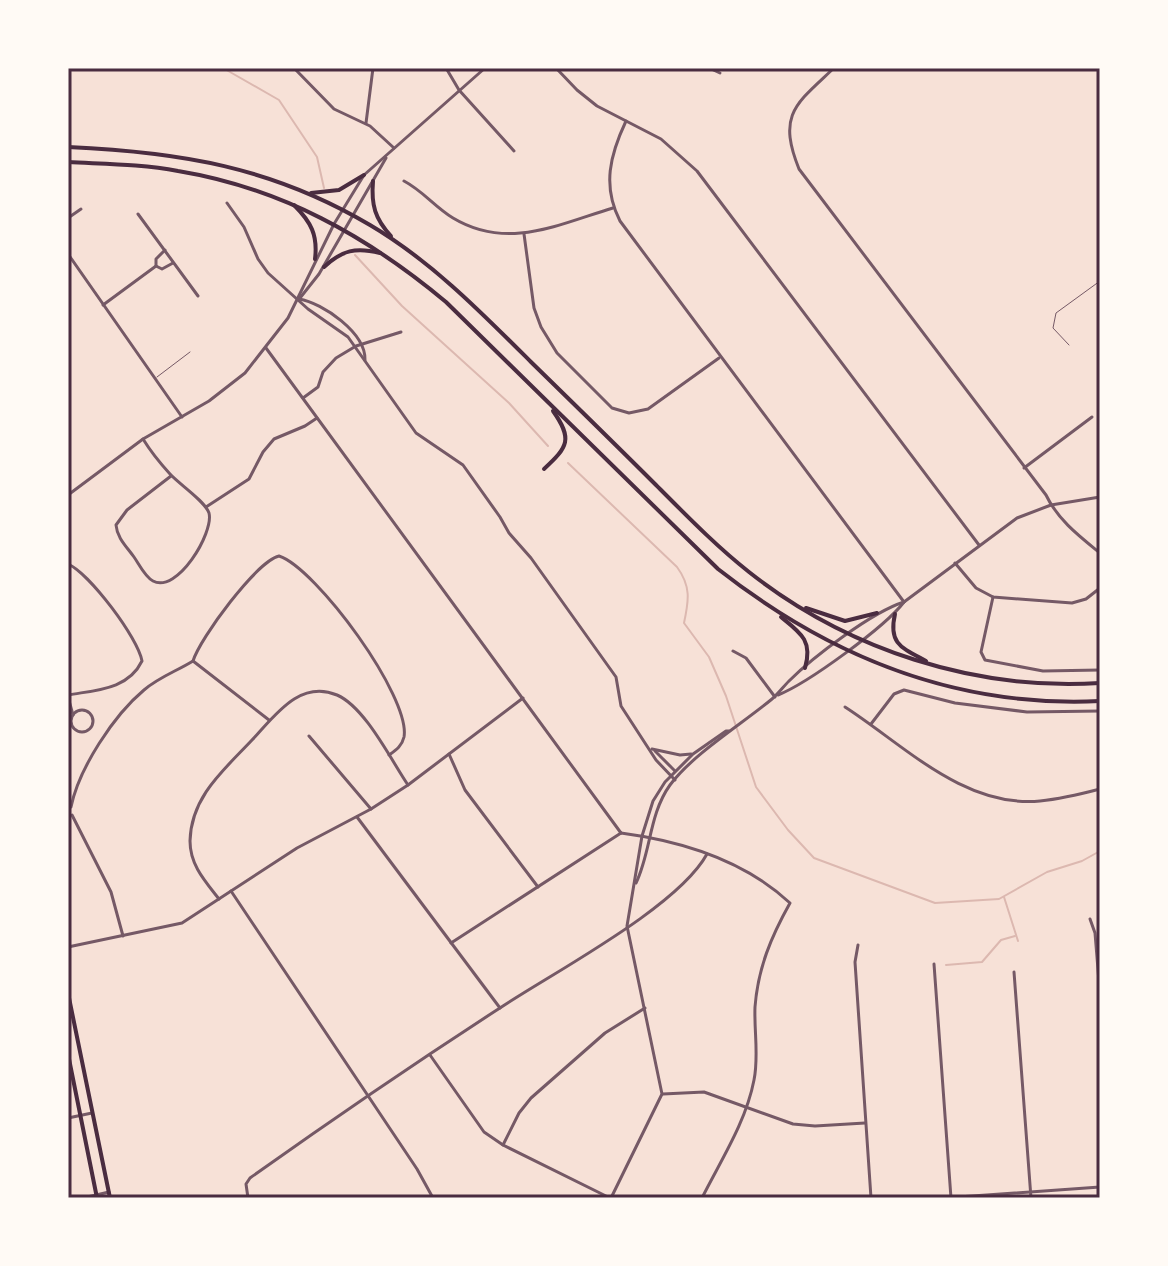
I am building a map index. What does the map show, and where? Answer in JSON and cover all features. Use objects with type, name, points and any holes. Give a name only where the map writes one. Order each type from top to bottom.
[{"type":"main road","points":[[68,147],[134,150],[213,162],[307,193],[395,241],[489,319],[750,574],[794,604],[849,634],[935,666],[1002,679],[1061,684],[1100,683]]},
{"type":"main road","points":[[68,162],[150,166],[210,177],[293,203],[384,254],[446,302],[696,549],[794,627],[806,641],[809,652],[805,668]]},
{"type":"main road","points":[[307,193],[339,190],[364,175]]},
{"type":"main road","points":[[373,181],[372,202],[376,218],[395,241]]},
{"type":"main road","points":[[293,203],[312,226],[317,246],[315,259]]},
{"type":"main road","points":[[324,267],[336,255],[354,249],[384,254]]},
{"type":"main road","points":[[544,469],[562,452],[567,439],[561,422],[545,399]]},
{"type":"main road","points":[[760,601],[846,651],[886,668],[969,691],[1029,699],[1100,701]]},
{"type":"main road","points":[[794,604],[845,621],[877,613]]},
{"type":"main road","points":[[895,614],[892,630],[896,641],[935,666]]},
{"type":"main road","points":[[68,993],[110,1195]]},
{"type":"main road","points":[[68,1054],[97,1196]]},
{"type":"street","points":[[294,68],[334,109],[366,123],[394,148]]},
{"type":"street","points":[[366,123],[373,68]]},
{"type":"street","points":[[446,68],[459,90],[514,151]]},
{"type":"street","points":[[298,299],[315,259],[364,175],[485,68]]},
{"type":"street","points":[[556,68],[587,98],[661,139],[709,185],[979,545]]},
{"type":"street","points":[[709,68],[720,73]]},
{"type":"street","points":[[834,68],[802,98],[793,114],[788,131],[799,169],[1051,505],[1073,531],[1100,553]]},
{"type":"street","points":[[626,121],[609,168],[613,208],[625,230],[904,602]]},
{"type":"street","points":[[68,495],[143,439],[222,392],[266,348],[298,299],[324,267],[388,155]]},
{"type":"street","points":[[404,181],[465,225],[492,232],[524,234],[613,208]]},
{"type":"street","points":[[227,203],[244,227],[268,273],[356,346],[377,381],[416,433],[463,465],[509,533],[531,558],[616,677],[621,706],[652,749],[675,771],[677,778]]},
{"type":"street","points":[[68,218],[81,209]]},
{"type":"street","points":[[138,214],[198,296]]},
{"type":"street","points":[[524,234],[534,308],[541,327],[557,353],[612,408],[629,413],[648,409],[720,358]]},
{"type":"street","points":[[156,266],[156,259],[165,250]]},
{"type":"street","points":[[68,254],[182,417]]},
{"type":"street","points":[[156,266],[162,269],[174,262]]},
{"type":"street","points":[[103,305],[156,266]]},
{"type":"street","points":[[298,299],[312,301],[332,314],[362,344],[365,360]]},
{"type":"street","points":[[303,398],[318,387],[329,365],[356,346],[401,332]]},
{"type":"street","points":[[266,348],[621,833]]},
{"type":"street","points":[[1024,468],[1092,417]]},
{"type":"street","points":[[206,507],[249,479],[263,452],[274,439],[317,418]]},
{"type":"street","points":[[143,439],[171,476],[206,507],[209,525],[203,543],[179,575],[167,583],[153,581],[122,540],[116,525],[127,510],[171,476]]},
{"type":"street","points":[[634,886],[662,798],[677,778],[730,731],[775,697],[805,668],[877,613],[904,602],[1017,518],[1051,505],[1100,497]]},
{"type":"street","points":[[71,807],[81,776],[108,731],[133,700],[165,675],[193,661],[206,634],[265,563],[279,556],[286,558],[316,583],[386,676],[405,732],[401,744],[389,755]]},
{"type":"street","points":[[955,563],[976,588],[993,597],[1072,603],[1086,599],[1100,588]]},
{"type":"street","points":[[68,564],[90,580],[108,603],[136,646],[142,661],[136,671],[120,684],[68,696],[72,725],[83,732],[89,729],[92,718],[89,712],[78,710],[73,715]]},
{"type":"street","points":[[993,597],[981,652],[985,660],[1043,671],[1100,670]]},
{"type":"street","points":[[775,697],[804,682],[895,614],[904,602]]},
{"type":"street","points":[[733,651],[746,658],[775,697]]},
{"type":"street","points":[[193,661],[269,720]]},
{"type":"street","points":[[871,724],[900,690],[955,703],[1027,712],[1100,711]]},
{"type":"street","points":[[219,899],[193,860],[190,843],[192,823],[201,799],[214,779],[269,720],[299,696],[329,693],[352,705],[408,785]]},
{"type":"street","points":[[68,947],[182,923],[297,848],[357,817],[408,785],[523,698]]},
{"type":"street","points":[[845,707],[941,775],[990,794],[1040,801],[1100,789]]},
{"type":"street","points":[[430,1055],[480,1128],[503,1145],[611,1198],[662,1094],[627,926],[642,836],[653,801],[671,775],[693,754],[730,731]]},
{"type":"street","points":[[309,736],[371,809]]},
{"type":"street","points":[[652,749],[680,755],[693,754]]},
{"type":"street","points":[[652,749],[656,760],[677,778]]},
{"type":"street","points":[[449,754],[465,790],[538,888]]},
{"type":"street","points":[[70,815],[111,892],[123,936]]},
{"type":"street","points":[[357,817],[500,1008]]},
{"type":"street","points":[[451,943],[621,833],[680,844],[707,854],[749,873],[790,903],[761,965],[755,1008],[756,1067],[747,1107],[702,1198]]},
{"type":"street","points":[[248,1198],[246,1184],[254,1175],[627,926],[687,881],[707,854]]},
{"type":"street","points":[[231,891],[424,1179],[433,1198]]},
{"type":"street","points":[[1090,919],[1095,933],[1100,994]]},
{"type":"street","points":[[858,945],[855,962],[871,1198]]},
{"type":"street","points":[[934,964],[951,1198]]},
{"type":"street","points":[[1014,972],[1031,1198]]},
{"type":"street","points":[[503,1145],[519,1113],[531,1098],[605,1033],[645,1007]]},
{"type":"street","points":[[662,1094],[704,1092],[793,1124],[865,1123]]},
{"type":"street","points":[[68,1118],[93,1113]]},
{"type":"street","points":[[944,1198],[1100,1187]]},
{"type":"street","points":[[83,1198],[110,1195]]},
{"type":"lane","points":[[1069,345],[1053,328],[1056,313],[1100,281]]},
{"type":"lane","points":[[155,378],[190,352]]},
{"type":"lane","points":[[70,815],[71,807]]},
{"type":"waterway","points":[[223,68],[279,100],[317,157],[324,188]]},
{"type":"waterway","points":[[355,255],[402,306],[509,403],[548,446]]},
{"type":"waterway","points":[[568,463],[682,574],[688,594],[684,623],[709,657],[726,696],[756,787],[788,830],[814,858],[935,903],[999,899],[1047,872],[1082,861],[1100,851]]},
{"type":"waterway","points":[[1004,897],[1018,941]]},
{"type":"waterway","points":[[946,965],[982,962],[1001,940],[1015,936]]}]
